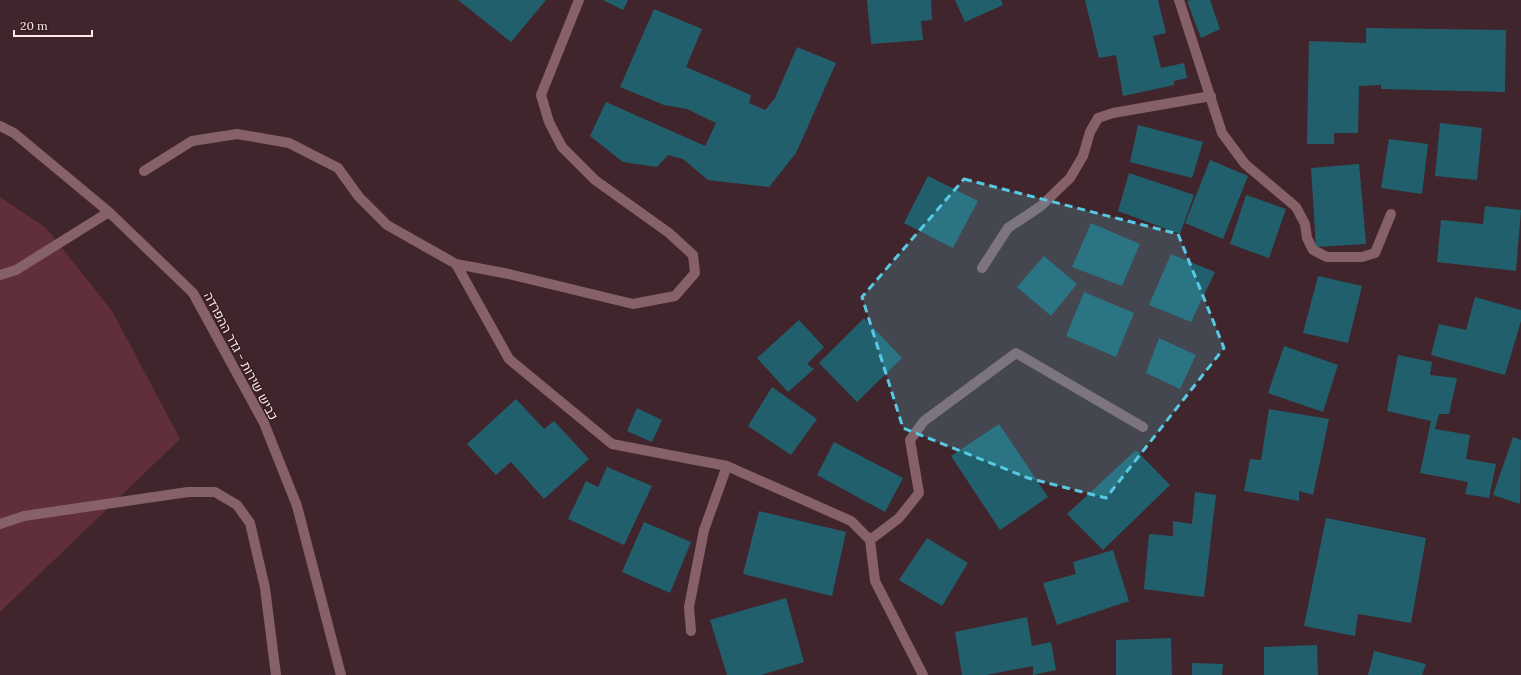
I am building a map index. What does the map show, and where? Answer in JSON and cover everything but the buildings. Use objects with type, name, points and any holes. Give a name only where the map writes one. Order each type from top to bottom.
[{"type":"street","points":[[144,171],[192,141],[237,134],[289,143],[338,168],[359,197],[387,225],[456,264],[510,274],[633,304],[674,296],[695,273],[693,255],[669,233],[595,180],[562,147],[549,122],[541,95],[579,0]]},
{"type":"street","points":[[1179,0],[1222,133],[1245,164],[1296,207],[1305,224],[1307,238],[1313,250],[1327,257],[1362,257],[1375,253],[1391,214]]},
{"type":"street","points":[[982,268],[1008,228],[1041,206],[1070,178],[1083,156],[1090,132],[1098,118],[1113,113],[1211,96]]},
{"type":"street","name":"כביש שירות - גדר ההפרדה","points":[[0,126],[14,134],[109,212],[193,293],[264,423],[297,506],[341,675]]},
{"type":"street","points":[[0,275],[16,270],[109,212]]},
{"type":"street","points":[[456,264],[509,359],[612,444],[727,466],[851,521],[870,540],[875,581],[923,675]]},
{"type":"street","points":[[870,540],[899,518],[919,493],[910,440],[924,421],[1016,353],[1143,427]]},
{"type":"street","points":[[691,631],[689,607],[704,530],[727,466]]},
{"type":"street","points":[[0,524],[24,516],[188,492],[215,492],[237,505],[250,523],[265,588],[276,675]]},
{"type":"highlighted area","points":[[964,179],[1040,197],[1178,234],[1224,348],[1106,498],[1028,478],[903,428],[862,297]]},
{"type":"shaded area","points":[[0,197],[46,228],[112,311],[180,439],[0,612]]}]
